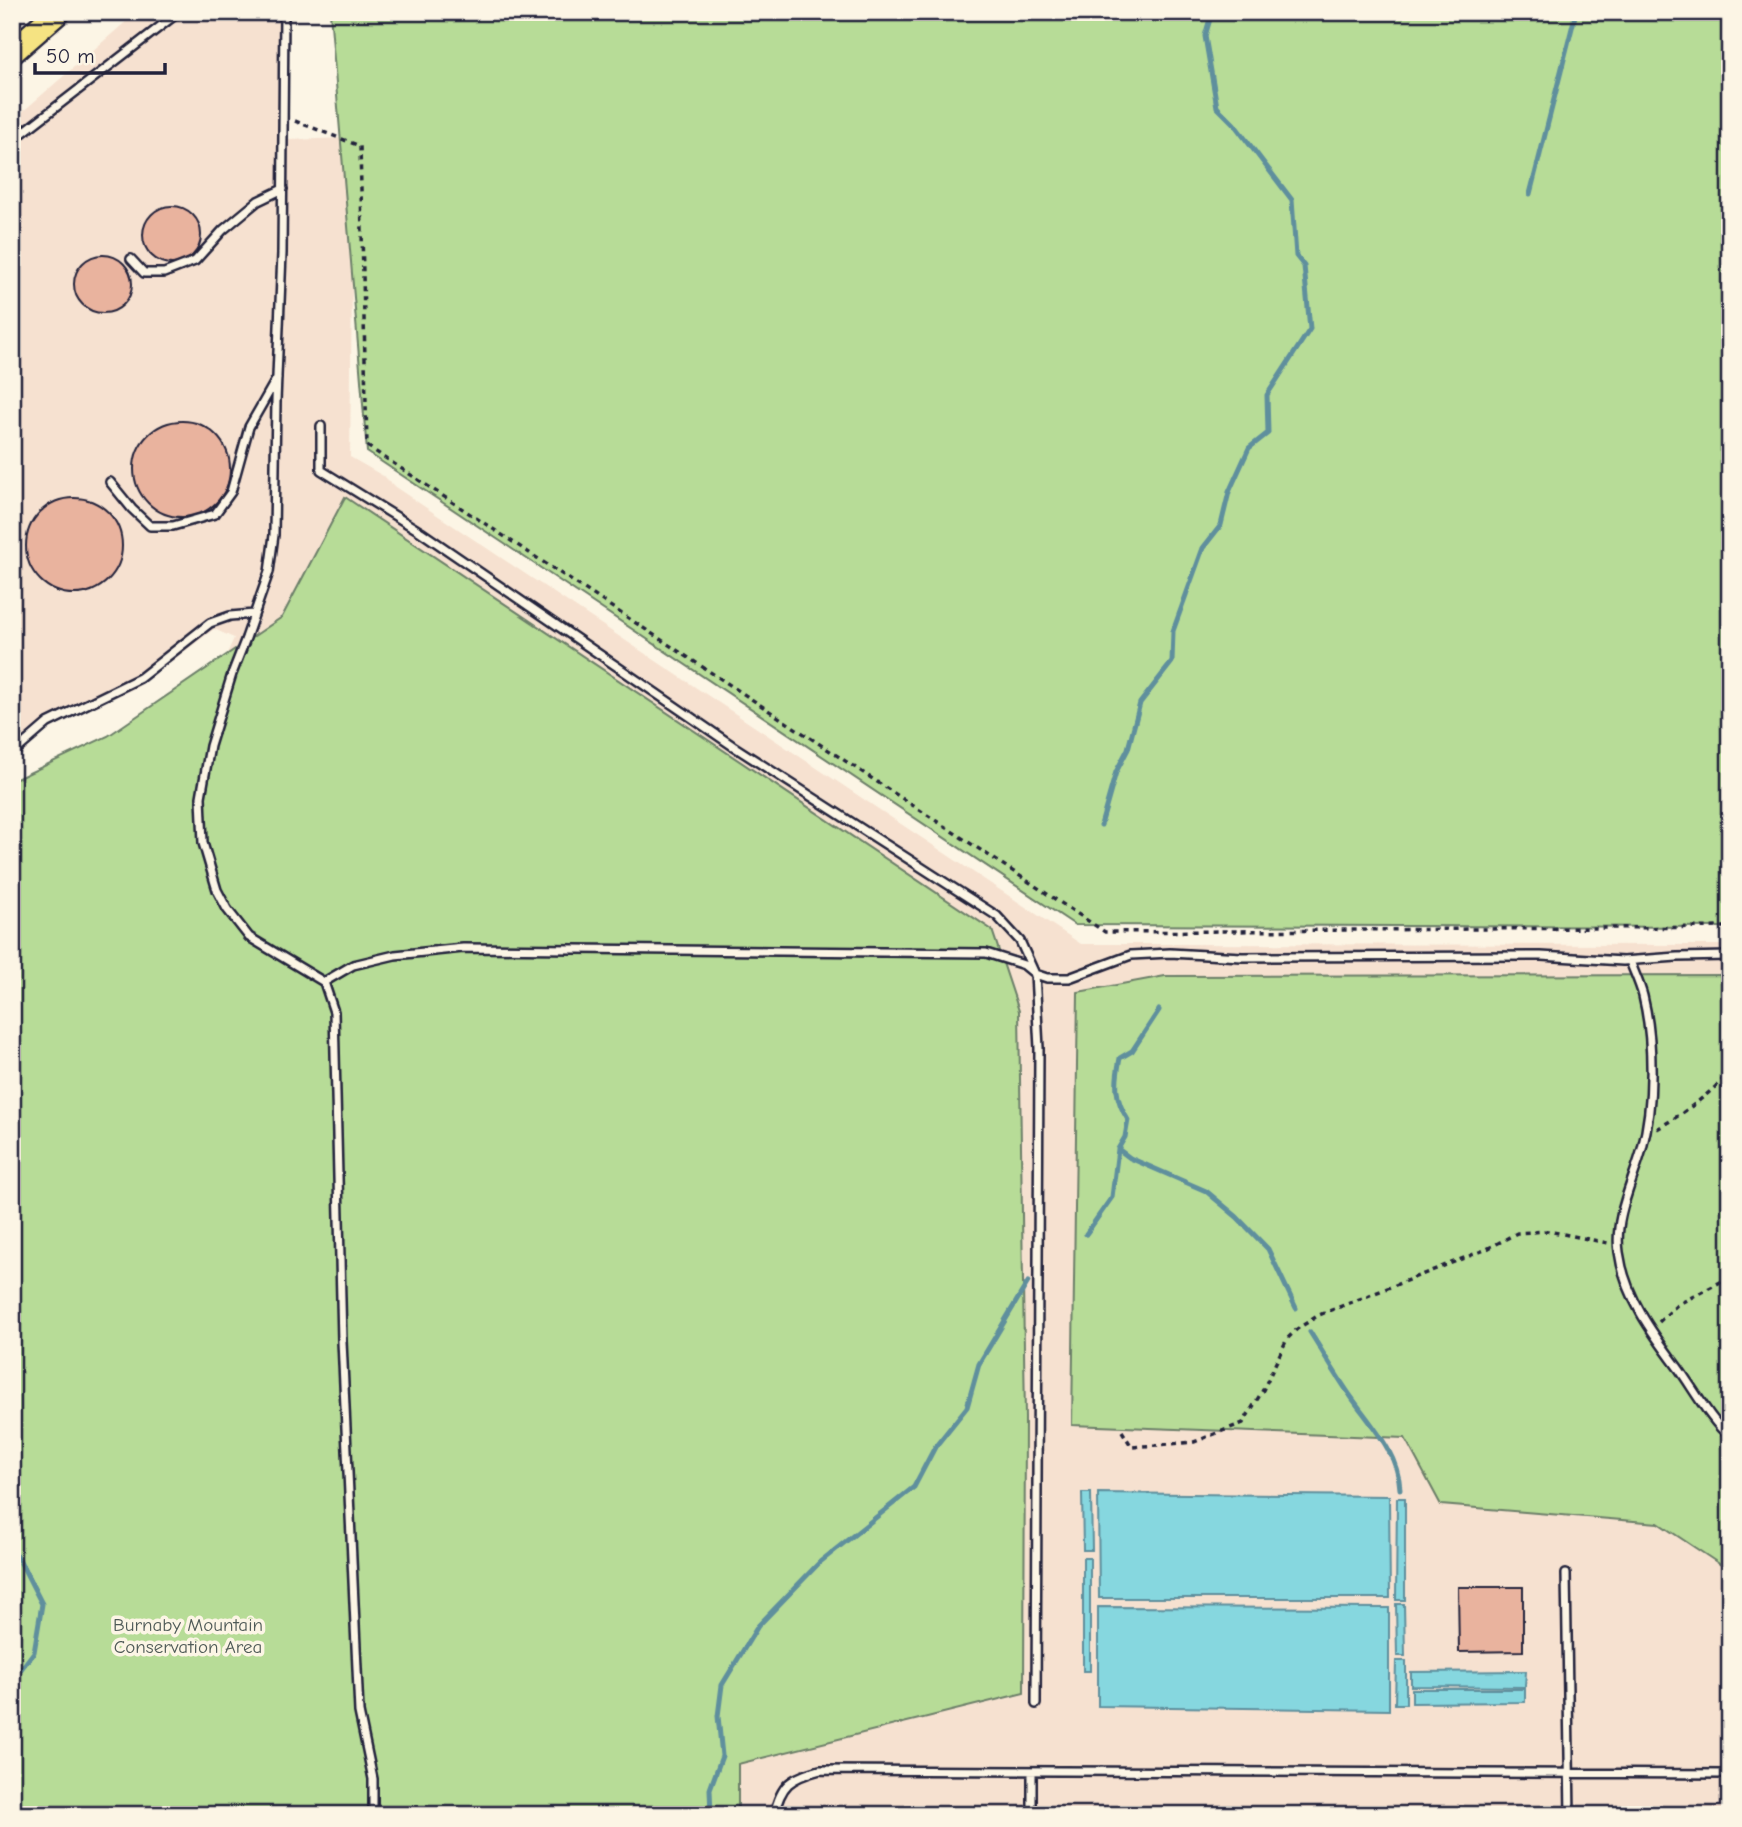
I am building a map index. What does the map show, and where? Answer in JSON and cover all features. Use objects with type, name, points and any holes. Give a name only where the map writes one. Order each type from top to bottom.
[{"type":"main road","points":[[12,52],[58,12]]},
{"type":"lane","points":[[12,141],[179,12]]},
{"type":"lane","points":[[284,12],[283,189],[274,535],[269,572],[232,674],[210,746],[201,797],[203,843],[217,890],[249,937],[324,982],[334,1012],[342,1341],[358,1699],[373,1779],[371,1815]]},
{"type":"lane","points":[[131,259],[144,273],[164,273],[195,261],[223,230],[258,201],[283,189]]},
{"type":"lane","points":[[110,482],[150,526],[173,526],[215,514],[231,492],[249,427],[277,377]]},
{"type":"lane","points":[[321,426],[321,470],[421,532],[733,746],[997,916],[1020,941],[1035,974],[1039,1048],[1037,1704]]},
{"type":"lane","points":[[12,754],[48,723],[140,678],[210,623],[230,616],[254,614]]},
{"type":"lane","points":[[324,982],[353,965],[395,955],[463,948],[986,953],[1024,965],[1035,974],[1047,978],[1069,978],[1131,955],[1170,953],[1242,957],[1541,956],[1630,961],[1730,956]]},
{"type":"lane","points":[[1630,961],[1643,995],[1651,1087],[1644,1138],[1622,1213],[1619,1255],[1629,1292],[1650,1331],[1730,1437]]},
{"type":"lane","points":[[1566,1574],[1570,1815]]},
{"type":"lane","points":[[774,1815],[779,1795],[786,1784],[799,1776],[820,1770],[1730,1774]]},
{"type":"lane","points":[[1032,1771],[1032,1815]]},
{"type":"path","points":[[288,119],[360,146],[366,446],[1105,932],[1730,927]]},
{"type":"path","points":[[1644,1138],[1681,1115],[1730,1072]]},
{"type":"path","points":[[1122,1431],[1132,1447],[1194,1442],[1243,1423],[1263,1390],[1287,1339],[1297,1329],[1320,1315],[1487,1250],[1517,1233],[1548,1231],[1579,1236],[1608,1243],[1619,1255]]},
{"type":"path","points":[[1650,1331],[1677,1305],[1730,1277]]},
{"type":"shaded area","points":[[137,12],[290,12],[288,140],[347,138],[353,196],[350,457],[385,477],[395,487],[1081,944],[1730,945],[1730,1815],[360,1815],[221,667],[234,638],[214,629],[137,687],[72,716],[43,733],[12,764],[12,121]]},
{"type":"green space","points":[[330,12],[1730,12],[1730,927],[1075,925],[367,452]]},
{"type":"green space","name":"Burnaby Mountain Conservation Area","points":[[345,497],[992,930],[1019,1011],[1025,1418],[1024,1693],[738,1764],[738,1815],[12,1815],[12,781],[108,736],[282,617]]},
{"type":"green space","points":[[1730,975],[1730,1571],[1658,1523],[1441,1505],[1405,1438],[1072,1425],[1078,992],[1165,976]]},
{"type":"water","points":[[1082,1493],[1091,1493],[1092,1550],[1083,1550]]},
{"type":"water","points":[[1098,1493],[1389,1496],[1390,1598],[1099,1598]]},
{"type":"water","points":[[1397,1498],[1405,1498],[1405,1600],[1396,1600]]},
{"type":"water","points":[[1083,1558],[1090,1558],[1090,1671],[1083,1671]]},
{"type":"water","points":[[1396,1604],[1404,1604],[1405,1656],[1397,1656]]},
{"type":"water","points":[[1098,1607],[1389,1608],[1389,1710],[1098,1706]]},
{"type":"water","points":[[1396,1661],[1406,1661],[1406,1704],[1395,1704]]},
{"type":"water","points":[[1526,1671],[1525,1687],[1411,1686],[1411,1672]]},
{"type":"water","points":[[1412,1689],[1525,1689],[1525,1702],[1412,1703]]},
{"type":"building","points":[[172,206],[188,211],[196,219],[201,235],[196,251],[188,259],[172,264],[156,259],[148,251],[143,235],[148,219],[156,211]]},
{"type":"building","points":[[103,255],[124,263],[132,284],[124,305],[103,313],[82,305],[74,284],[82,263]]},
{"type":"building","points":[[182,421],[200,425],[216,435],[226,451],[230,469],[226,487],[216,503],[200,513],[182,517],[164,513],[148,503],[138,487],[134,469],[138,451],[148,435],[164,425]]},
{"type":"building","points":[[65,498],[83,498],[101,506],[114,519],[122,537],[119,565],[101,586],[83,594],[65,594],[47,586],[34,573],[26,555],[26,537],[34,519],[47,506]]},
{"type":"building","points":[[1458,1587],[1523,1587],[1523,1651],[1459,1652]]},
{"type":"waterway","points":[[1101,825],[1116,772],[1128,749],[1140,703],[1172,662],[1173,631],[1203,548],[1221,525],[1229,492],[1249,448],[1268,433],[1267,395],[1310,329],[1304,266],[1296,256],[1292,200],[1234,124],[1217,107],[1205,36],[1212,12]]},
{"type":"waterway","points":[[1530,194],[1576,12]]},
{"type":"waterway","points":[[1086,1234],[1112,1197],[1118,1149],[1125,1137],[1128,1120],[1120,1105],[1117,1090],[1120,1058],[1132,1051],[1159,1010]]},
{"type":"waterway","points":[[1118,1149],[1130,1158],[1206,1191],[1237,1217],[1268,1249],[1296,1308]]},
{"type":"waterway","points":[[711,1815],[710,1789],[722,1756],[718,1716],[722,1685],[758,1626],[820,1562],[914,1487],[935,1447],[967,1407],[979,1364],[1028,1282]]},
{"type":"waterway","points":[[1310,1332],[1346,1390],[1383,1441],[1394,1464],[1400,1489]]},
{"type":"waterway","points":[[12,1552],[18,1557],[42,1604],[34,1652],[12,1681]]}]
